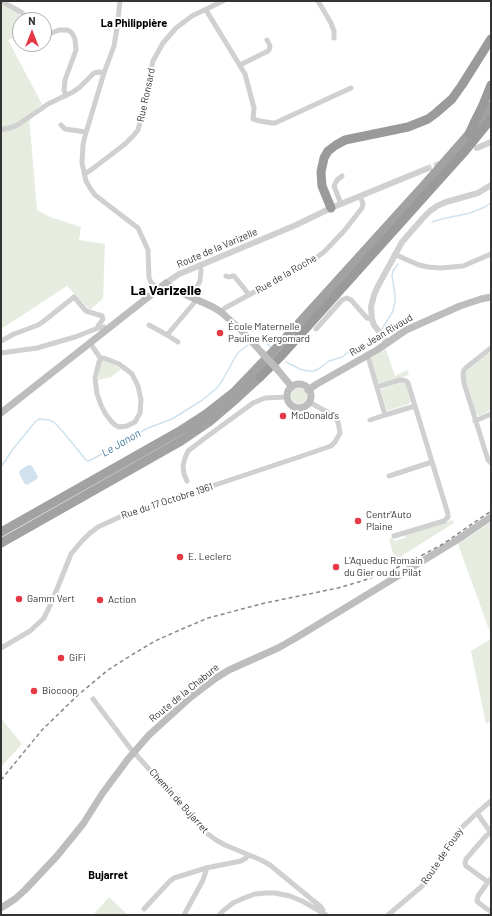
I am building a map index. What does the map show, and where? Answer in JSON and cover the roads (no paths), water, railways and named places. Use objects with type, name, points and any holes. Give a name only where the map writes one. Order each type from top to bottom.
[{"type":"highway","points":[[331,208],[321,180],[322,166],[328,151],[345,140],[408,127],[428,119],[452,99],[491,39]]},
{"type":"highway","points":[[469,134],[483,106],[491,85]]},
{"type":"highway","points":[[1,532],[178,432],[206,414],[234,392],[280,344],[409,202],[469,134],[491,106]]},
{"type":"highway","points":[[1,543],[181,441],[209,422],[236,399],[282,355],[461,156],[491,119]]},
{"type":"main road","name":"Route de la Varizelle","points":[[1,413],[166,283]]},
{"type":"main road","points":[[166,283],[171,288],[194,297],[221,312],[243,332],[292,387]]},
{"type":"main road","name":"Rue Jean Rivaud","points":[[308,390],[406,330],[454,308],[491,297]]},
{"type":"main road","points":[[299,385],[308,390],[310,396],[309,402],[304,407],[296,408],[290,404],[287,397],[289,390],[292,387],[299,385]]},
{"type":"main road","name":"Route de la Chabure","points":[[2,906],[15,899],[25,890],[68,844],[113,778],[134,752],[149,735],[191,697],[222,674],[294,639],[491,517]]},
{"type":"street","points":[[1,1],[21,12]]},
{"type":"street","name":"Rue Ronsard","points":[[84,174],[125,144],[138,130],[141,123],[153,61],[163,43],[176,28],[192,16],[223,1]]},
{"type":"street","points":[[318,1],[331,23],[334,31],[334,38]]},
{"type":"street","points":[[119,2],[115,42],[104,73],[83,145],[82,155],[84,174],[95,195],[138,228],[148,250],[149,278],[157,290]]},
{"type":"street","points":[[206,10],[240,65],[246,78],[254,108],[254,119],[260,122],[272,123],[351,88]]},
{"type":"street","points":[[52,33],[59,30],[68,30],[72,33],[75,39],[76,50],[65,80],[64,90],[66,96]]},
{"type":"street","points":[[240,65],[268,51],[270,46],[267,40]]},
{"type":"street","points":[[1,130],[19,124],[48,104],[73,92],[94,73],[104,73]]},
{"type":"street","points":[[61,125],[65,129],[86,132]]},
{"type":"street","points":[[477,148],[491,142]]},
{"type":"street","name":"Route de la Varizelle","points":[[166,283],[179,274],[296,225],[331,208],[426,169]]},
{"type":"street","points":[[341,204],[334,186],[336,180],[342,176]]},
{"type":"street","points":[[388,342],[376,329],[372,319],[371,307],[374,295],[395,254],[406,237],[430,210],[436,206],[478,193],[491,185]]},
{"type":"street","name":"Rue de la Roche","points":[[221,312],[225,308],[313,260],[324,252],[344,231],[362,208],[363,204],[360,196]]},
{"type":"street","points":[[395,254],[419,265],[441,268],[463,266],[491,254]]},
{"type":"street","points":[[167,335],[194,303],[194,297],[200,281],[200,265]]},
{"type":"street","points":[[226,276],[234,276],[249,295]]},
{"type":"street","points":[[1,341],[14,334],[38,325],[74,296],[85,310],[102,316],[103,319],[98,328]]},
{"type":"street","points":[[316,328],[342,300],[347,298],[351,300],[367,318],[372,319]]},
{"type":"street","points":[[149,325],[178,342]]},
{"type":"street","points":[[1,353],[40,347],[75,337],[98,328],[104,327],[107,330]]},
{"type":"street","points":[[90,343],[101,359]]},
{"type":"street","points":[[491,348],[467,367],[463,374],[464,383],[488,460],[491,463]]},
{"type":"street","points":[[367,355],[385,415]]},
{"type":"street","points":[[106,358],[127,370],[132,374],[138,386],[141,400],[140,413],[135,422],[131,425],[119,427],[115,425],[105,413],[101,405],[97,394],[96,378],[98,365],[101,359],[106,358]]},
{"type":"street","points":[[377,387],[400,380],[408,383],[439,480],[448,514],[448,517],[444,521],[394,536]]},
{"type":"street","points":[[187,481],[183,466],[188,451],[253,403],[265,398],[287,397]]},
{"type":"street","name":"Rue du 17 Octobre 1961","points":[[1,648],[30,631],[44,618],[54,599],[71,554],[90,533],[98,527],[122,516],[308,455],[331,446],[338,438],[340,433],[338,422],[329,413],[309,402]]},
{"type":"street","points":[[370,420],[415,406]]},
{"type":"street","points":[[476,421],[491,414]]},
{"type":"street","points":[[389,476],[432,462]]},
{"type":"street","name":"Chemin de Bujarret","points":[[93,699],[130,748],[208,834],[225,845],[262,860],[277,870],[321,907],[324,914]]},
{"type":"street","name":"Route de Fouay","points":[[388,915],[421,887],[427,880],[456,833],[477,812],[491,801]]},
{"type":"street","points":[[477,812],[491,832],[471,853],[465,862],[466,866],[489,880],[478,896],[477,901],[491,912]]},
{"type":"street","points":[[144,909],[172,879],[206,868],[242,861],[248,855]]},
{"type":"street","points":[[184,915],[202,880],[206,868]]},
{"type":"street","points":[[219,915],[233,903],[256,894],[266,893],[290,896],[304,902],[324,914]]},
{"type":"water","points":[[29,465],[32,466],[38,477],[27,485],[24,483],[19,473],[20,470]]},
{"type":"waterway","name":"Le Janon","points":[[432,222],[470,213],[491,203]]},
{"type":"waterway","name":"Le Janon","points":[[382,329],[393,311],[395,295],[392,276],[393,271],[398,264]]},
{"type":"waterway","name":"Le Janon","points":[[286,362],[300,369],[314,371],[329,361],[342,357],[351,350],[366,345],[377,337]]},
{"type":"waterway","name":"Le Janon","points":[[254,339],[260,338],[271,347]]},
{"type":"waterway","name":"Le Janon","points":[[1,467],[13,449],[39,419],[54,422],[86,460],[91,460],[148,428],[172,419],[201,401],[217,388],[237,354],[248,345]]},
{"type":"tunnel","points":[[426,169],[442,163]]},
{"type":"railway","points":[[1,780],[42,730],[78,695],[108,670],[155,641],[208,618],[265,603],[338,588],[390,571],[443,544],[491,511]]},
{"type":"place","name":"École Maternelle Pauline Kergomard","points":[[220,333]]},
{"type":"place","name":"McDonald's","points":[[283,416]]},
{"type":"place","name":"Centr'Auto Plaine","points":[[358,521]]},
{"type":"place","name":"E. Leclerc","points":[[180,557]]},
{"type":"place","name":"L'Aqueduc Romain du Gier ou du Pilat","points":[[336,567]]},
{"type":"place","name":"Gamm Vert","points":[[19,599]]},
{"type":"place","name":"Action","points":[[100,600]]},
{"type":"place","name":"GiFi","points":[[61,658]]},
{"type":"place","name":"Biocoop","points":[[34,691]]},
{"type":"district","name":"La Philippière","points":[[134,23]]},
{"type":"district","name":"La Varizelle","points":[[166,290]]},
{"type":"district","name":"Bujarret","points":[[108,875]]}]
